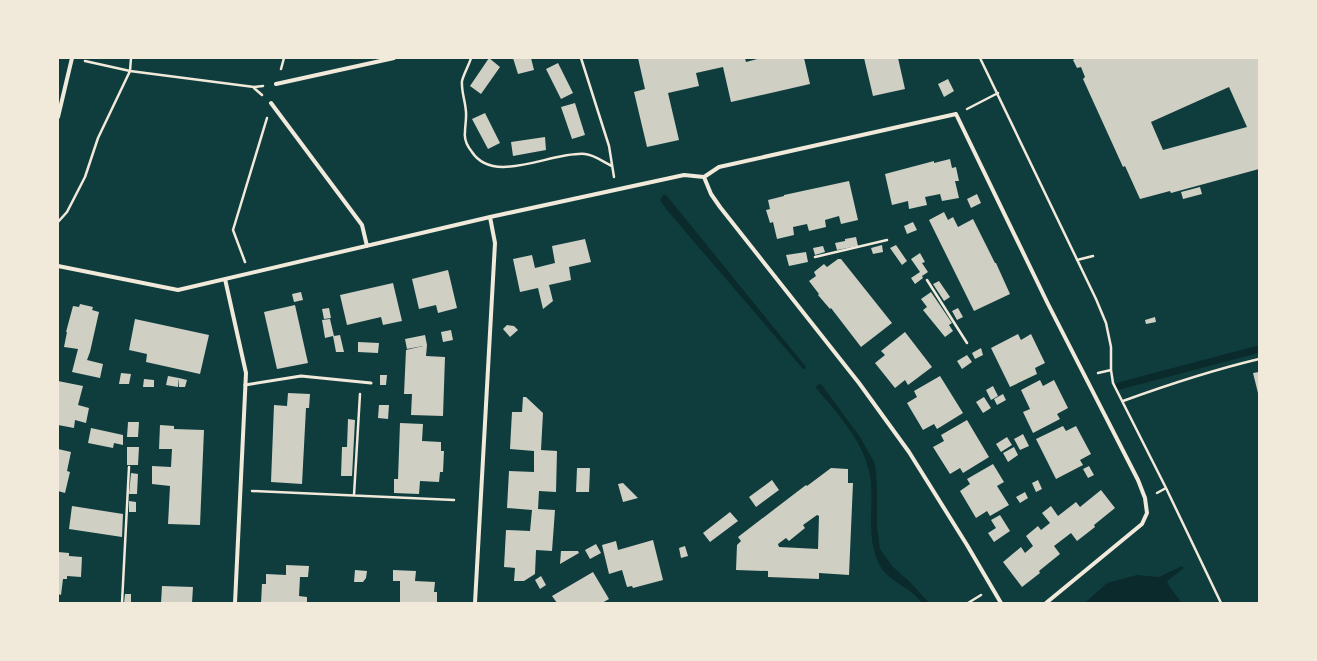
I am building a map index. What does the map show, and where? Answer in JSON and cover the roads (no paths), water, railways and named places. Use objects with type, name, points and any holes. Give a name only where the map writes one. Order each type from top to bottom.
[{"type":"street","points":[[58,117],[72,58]]},
{"type":"street","points":[[276,84],[394,58]]},
{"type":"street","points":[[271,103],[362,225],[367,246]]},
{"type":"street","points":[[58,266],[178,290],[490,217],[684,175],[704,177],[719,167],[956,114],[1048,304],[1138,480],[1145,498],[1147,513],[1142,524],[1046,603]]},
{"type":"street","points":[[704,177],[711,194],[720,207],[858,383],[909,452],[967,545],[1000,603]]},
{"type":"street","points":[[475,603],[494,243],[490,217]]},
{"type":"street","points":[[225,279],[246,373],[235,603]]},
{"type":"lane","points":[[245,385],[301,376],[371,383]]},
{"type":"water","points":[[663,195],[666,195],[806,367],[804,370],[666,209],[660,200]]},
{"type":"water","points":[[821,384],[860,437],[875,464],[877,486],[877,527],[880,549],[892,566],[911,583],[929,603],[922,603],[911,592],[887,574],[878,562],[871,533],[871,484],[865,457],[859,444],[843,420],[816,388],[817,385]]},
{"type":"water","points":[[1182,566],[1184,568],[1167,581],[1182,603],[1085,603],[1107,583],[1137,575],[1159,577]]},
{"type":"waterway","points":[[1119,386],[1259,349]]}]
